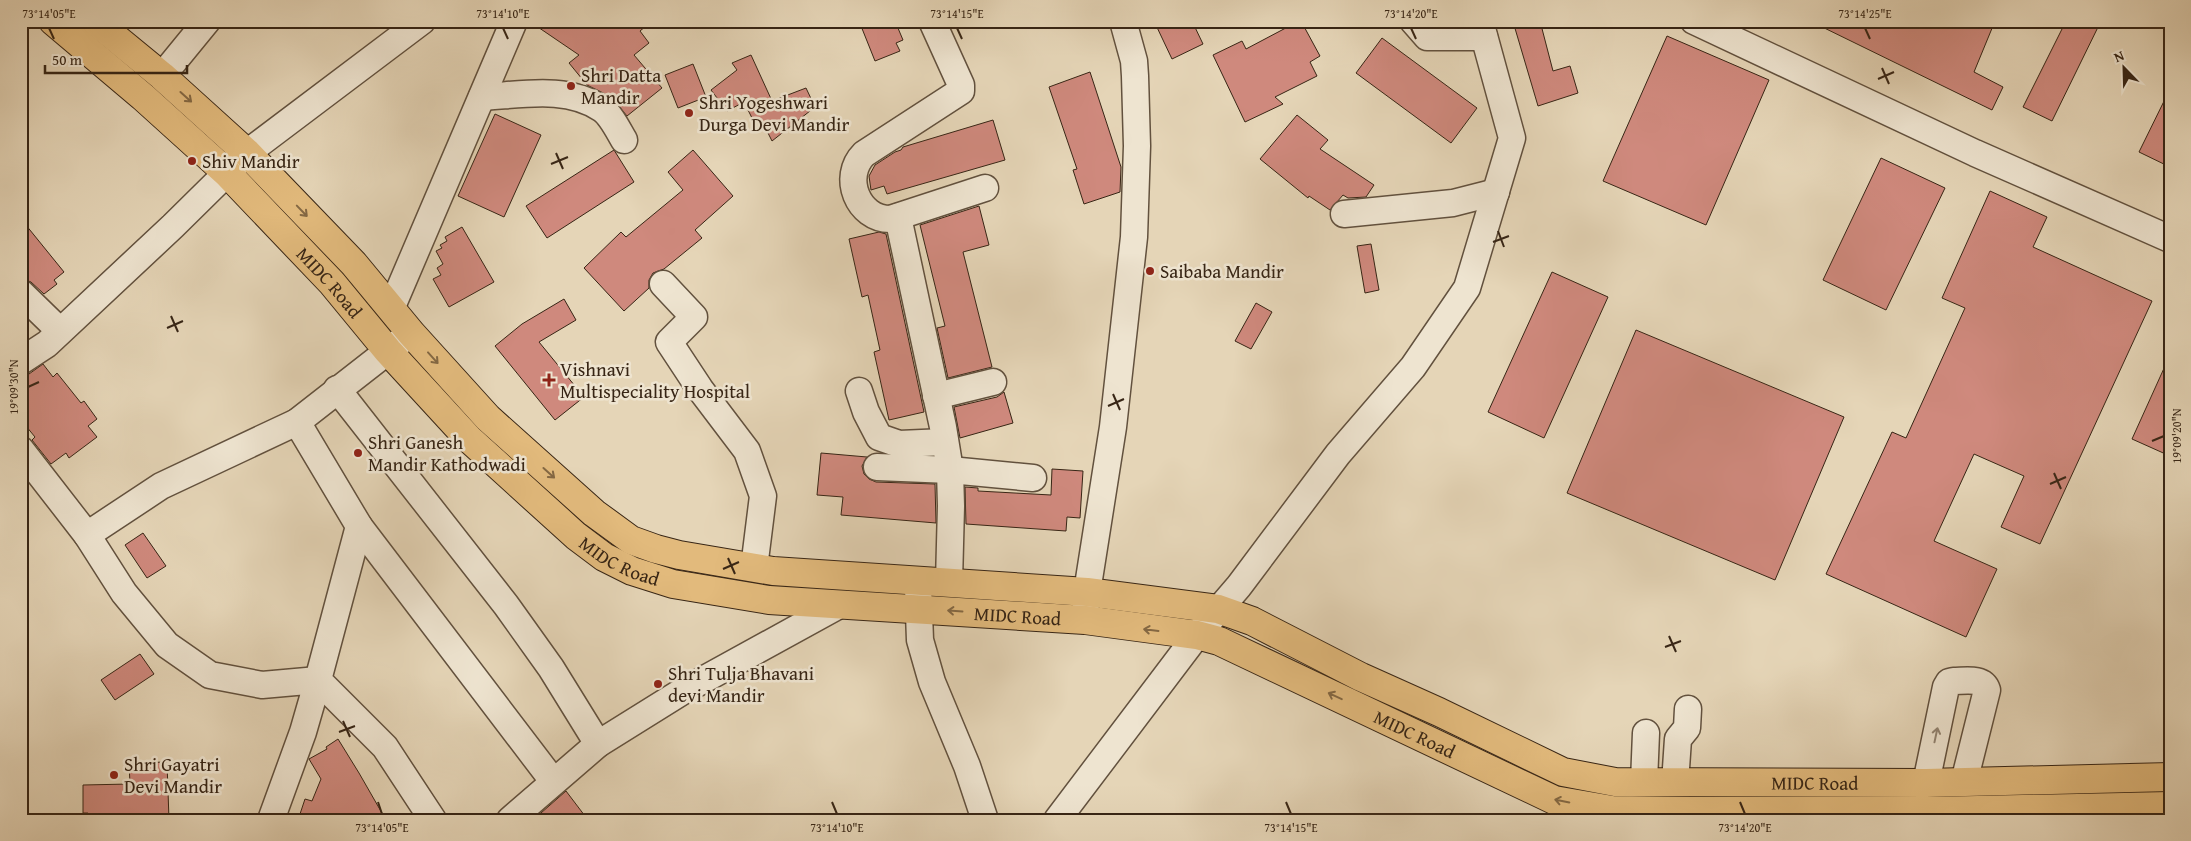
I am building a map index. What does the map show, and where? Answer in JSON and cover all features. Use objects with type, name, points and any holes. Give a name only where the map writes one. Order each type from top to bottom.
[{"type":"main road","name":"MIDC Road","points":[[53,21],[143,98],[226,173],[332,284],[388,351],[468,438],[576,536],[604,557],[632,571],[674,584],[769,600],[1085,620],[1197,635],[1219,641],[1554,800],[1612,810],[1803,815],[2016,815],[2170,806]]},
{"type":"main road","name":"MIDC Road","points":[[95,21],[162,76],[247,153],[354,264],[390,309],[488,418],[594,514],[631,540],[679,555],[773,571],[1087,592],[1218,609],[1252,621],[1375,684],[1563,772],[1615,782],[1964,782],[2170,777]]},
{"type":"main road","points":[[1362,709],[1375,684]]},
{"type":"street","points":[[162,76],[207,21]]},
{"type":"street","points":[[21,362],[46,344],[173,226],[247,153],[422,21]]},
{"type":"street","points":[[390,309],[514,21]]},
{"type":"street","points":[[932,21],[961,85],[961,91],[857,160],[852,180],[854,191],[866,209],[881,219],[898,217],[985,188]]},
{"type":"street","points":[[1085,620],[1087,592],[1113,427],[1134,237],[1137,146],[1135,76],[1134,61],[1123,21]]},
{"type":"street","points":[[1057,820],[1197,635],[1239,586],[1338,454],[1413,366],[1467,288],[1512,138],[1482,29],[1427,37],[1413,21]]},
{"type":"street","points":[[1694,21],[1975,153],[2170,239]]},
{"type":"street","points":[[482,97],[554,93],[581,98],[604,110],[624,140]]},
{"type":"street","points":[[1344,214],[1453,202],[1496,192]]},
{"type":"street","points":[[898,217],[950,470],[949,582]]},
{"type":"street","points":[[663,284],[694,317],[669,342],[700,389],[747,450],[763,496],[754,568]]},
{"type":"street","points":[[21,293],[60,331]]},
{"type":"street","points":[[86,535],[162,486],[297,422],[411,333]]},
{"type":"street","points":[[936,396],[993,382]]},
{"type":"street","points":[[337,390],[506,605],[552,668],[598,744]]},
{"type":"street","points":[[860,391],[866,412],[879,437],[899,444],[945,442]]},
{"type":"street","points":[[297,422],[359,526],[553,781]]},
{"type":"street","points":[[21,450],[86,535],[124,593],[168,644],[210,675],[262,685],[318,680]]},
{"type":"street","points":[[877,467],[950,470],[1033,478]]},
{"type":"street","points":[[271,820],[318,680],[359,526]]},
{"type":"street","points":[[917,580],[920,640],[932,682],[967,766],[985,820]]},
{"type":"street","points":[[510,820],[598,744],[683,691],[841,604]]},
{"type":"street","points":[[318,680],[385,747],[433,820]]},
{"type":"street","points":[[1926,782],[1946,687],[1949,682],[1953,681],[1982,681],[1986,684],[1987,690],[1964,782]]},
{"type":"street","points":[[1675,783],[1678,739],[1687,728],[1688,710]]},
{"type":"street","points":[[1644,782],[1646,733]]},
{"type":"street","points":[[2013,781],[2016,815]]},
{"type":"street","points":[[1803,782],[1803,815]]},
{"type":"building","points":[[529,21],[652,21],[640,31],[649,43],[634,55],[662,88],[627,116],[611,97],[587,85],[569,63],[579,55]]},
{"type":"building","points":[[859,21],[895,21],[903,40],[896,43],[900,51],[875,61]]},
{"type":"building","points":[[1154,21],[1192,21],[1203,44],[1172,59]]},
{"type":"building","points":[[1301,21],[1320,56],[1310,62],[1317,76],[1275,97],[1283,104],[1245,122],[1213,55],[1242,41],[1246,49]]},
{"type":"building","points":[[1528,21],[1540,21],[1553,71],[1570,66],[1578,93],[1538,106],[1514,25]]},
{"type":"building","points":[[1810,21],[1995,21],[1974,72],[2003,87],[1992,110]]},
{"type":"building","points":[[2066,21],[2101,21],[2052,121],[2023,107]]},
{"type":"building","points":[[1667,36],[1769,80],[1706,225],[1603,181]]},
{"type":"building","points":[[1382,38],[1477,108],[1451,143],[1356,73]]},
{"type":"building","points":[[751,55],[772,101],[806,88],[815,107],[772,141],[762,121],[755,124],[744,102],[727,111],[711,90],[737,70],[732,63]]},
{"type":"building","points":[[693,64],[706,97],[678,108],[665,75]]},
{"type":"building","points":[[1090,72],[1121,167],[1120,192],[1084,204],[1073,170],[1077,169],[1049,87]]},
{"type":"building","points":[[2170,89],[2170,167],[2139,152]]},
{"type":"building","points":[[495,114],[541,135],[504,217],[458,196]]},
{"type":"building","points":[[1297,115],[1328,140],[1320,149],[1374,185],[1366,197],[1348,198],[1343,195],[1330,210],[1309,196],[1308,198],[1260,159]]},
{"type":"building","points":[[993,120],[1005,160],[887,194],[884,186],[871,190],[869,176],[875,165],[903,147]]},
{"type":"building","points":[[614,150],[634,182],[547,238],[526,206]]},
{"type":"building","points":[[693,150],[733,196],[695,230],[702,238],[664,269],[653,273],[649,280],[649,288],[624,311],[584,268],[621,232],[626,237],[683,190],[668,172]]},
{"type":"building","points":[[1881,158],[1945,188],[1886,310],[1823,280]]},
{"type":"building","points":[[1990,191],[2047,217],[2033,247],[2152,301],[2040,544],[2001,527],[2024,476],[1974,454],[1934,541],[1997,569],[1966,637],[1826,574],[1892,432],[1906,438],[1965,308],[1942,298]]},
{"type":"building","points":[[979,206],[989,245],[963,252],[992,367],[948,378],[937,328],[945,326],[920,225]]},
{"type":"building","points":[[21,219],[64,272],[54,280],[57,284],[44,294],[31,282],[21,278]]},
{"type":"building","points":[[462,227],[494,282],[449,307],[433,279],[441,275],[437,268],[443,264],[436,251],[442,248],[440,245],[447,241],[445,237]]},
{"type":"building","points":[[879,232],[886,234],[924,412],[889,420],[874,352],[880,350],[868,295],[862,297],[849,239]]},
{"type":"building","points":[[1371,244],[1379,290],[1365,293],[1357,246]]},
{"type":"building","points":[[1552,272],[1608,297],[1544,438],[1488,412]]},
{"type":"building","points":[[564,299],[576,320],[539,342],[584,397],[555,420],[495,346],[522,324]]},
{"type":"building","points":[[1256,303],[1272,312],[1251,349],[1235,341]]},
{"type":"building","points":[[1636,330],[1844,417],[1775,580],[1567,493]]},
{"type":"building","points":[[2170,355],[2170,456],[2132,439]]},
{"type":"building","points":[[43,364],[53,377],[57,373],[81,403],[84,401],[97,419],[88,426],[97,437],[69,458],[66,453],[51,464],[32,440],[35,437],[21,420],[21,376],[29,374]]},
{"type":"building","points":[[1004,392],[1013,423],[960,438],[954,407],[997,397]]},
{"type":"building","points":[[821,453],[867,457],[862,466],[864,474],[876,482],[935,484],[936,523],[841,515],[843,497],[817,495]]},
{"type":"building","points":[[1052,469],[1083,471],[1080,518],[1067,517],[1066,531],[966,524],[965,487],[978,488],[978,491],[1051,495]]},
{"type":"building","points":[[143,533],[166,566],[147,578],[125,545]]},
{"type":"building","points":[[140,654],[154,674],[115,700],[101,680]]},
{"type":"building","points":[[338,739],[386,820],[298,820],[305,799],[312,801],[321,779],[309,759],[327,749],[326,747]]},
{"type":"building","points":[[167,762],[169,820],[88,820],[88,813],[83,813],[83,785],[130,784],[129,763]]},
{"type":"building","points":[[566,791],[588,820],[533,820]]},
{"type":"place","name":"Shri Datta Mandir","points":[[571,86]]},
{"type":"place","name":"Shri Yogeshwari Durga Devi Mandir","points":[[689,113]]},
{"type":"place","name":"Shiv Mandir","points":[[192,161]]},
{"type":"place","name":"Saibaba Mandir","points":[[1150,271]]},
{"type":"place","name":"Vishnavi Multispeciality Hospital","points":[[549,380]]},
{"type":"place","name":"Shri Ganesh Mandir Kathodwadi","points":[[358,453]]},
{"type":"place","name":"Shri Tulja Bhavani devi Mandir","points":[[658,684]]},
{"type":"place","name":"Shri Gayatri Devi Mandir","points":[[114,775]]}]
